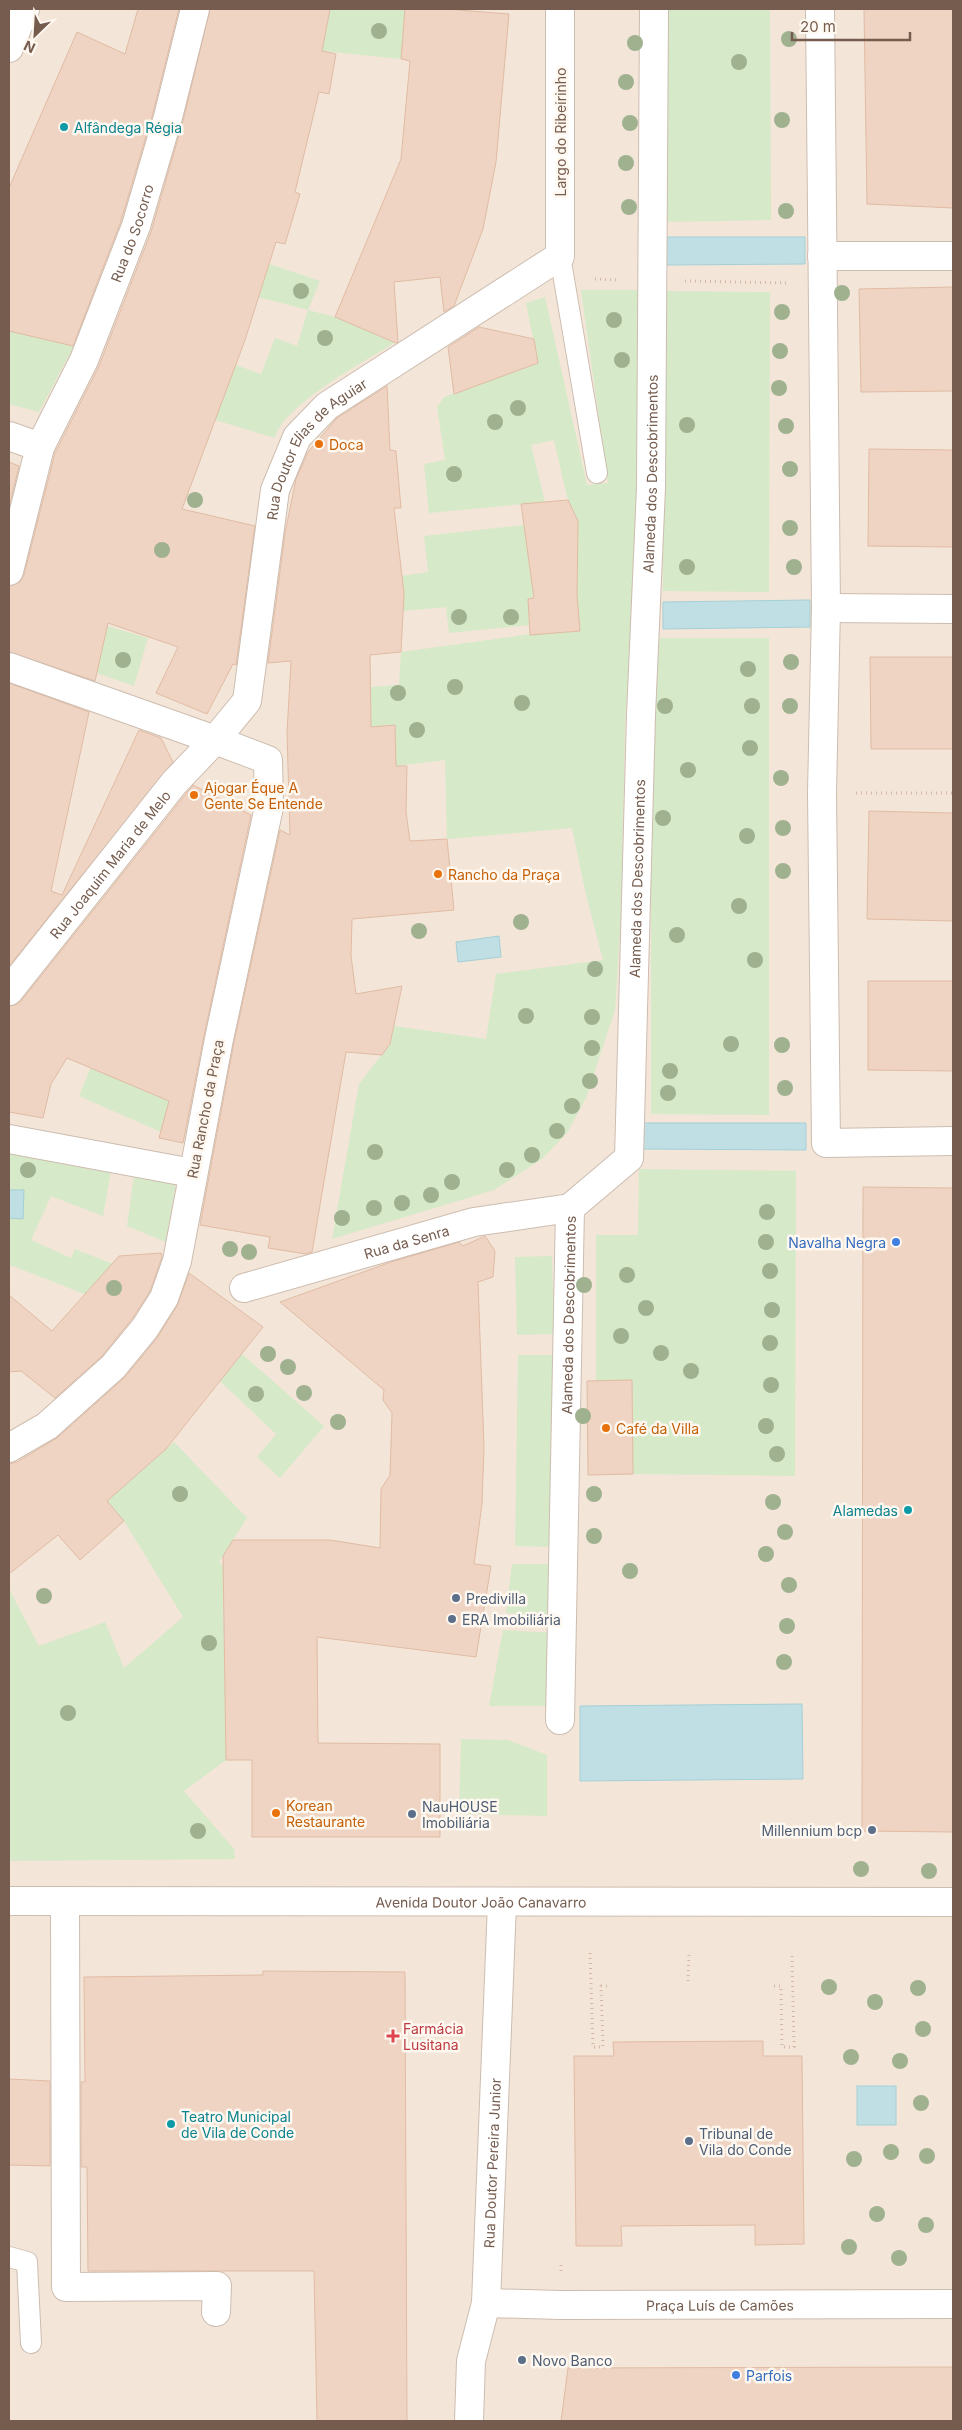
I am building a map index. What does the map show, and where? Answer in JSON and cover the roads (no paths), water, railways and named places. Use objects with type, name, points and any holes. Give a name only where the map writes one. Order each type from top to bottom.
[{"type":"street","points":[[9,48],[25,9]]},
{"type":"street","name":"Rua do Socorro","points":[[9,571],[40,447],[84,360],[136,226],[168,117],[195,9]]},
{"type":"street","name":"Largo do Ribeirinho","points":[[560,9],[562,268]]},
{"type":"street","name":"Alameda dos Descobrimentos","points":[[560,1720],[570,1208],[629,1158],[641,725],[651,488],[654,9]]},
{"type":"street","points":[[820,9],[826,608],[822,793],[826,1143],[953,1141]]},
{"type":"street","points":[[822,256],[953,256]]},
{"type":"street","name":"Rua Doutor Elias de Aguiar","points":[[215,740],[247,701],[275,490],[297,437],[327,406],[562,268]]},
{"type":"street","points":[[9,436],[40,447]]},
{"type":"street","points":[[826,608],[953,609]]},
{"type":"street","points":[[9,667],[215,740]]},
{"type":"street","name":"Rua Joaquim Maria de Melo","points":[[9,991],[174,783],[215,740]]},
{"type":"street","name":"Rua Rancho da Praça","points":[[9,1448],[47,1426],[113,1366],[145,1328],[164,1298],[177,1261],[192,1173],[269,807],[268,760],[215,740]]},
{"type":"street","points":[[9,1139],[192,1173]]},
{"type":"street","name":"Rua da Senra","points":[[244,1288],[474,1222],[570,1208]]},
{"type":"street","name":"Avenida Doutor João Canavarro","points":[[9,1901],[953,1902]]},
{"type":"street","points":[[65,1902],[66,2287],[217,2286],[216,2312]]},
{"type":"street","name":"Rua Doutor Pereira Junior","points":[[469,2421],[471,2361],[486,2303],[502,1903]]},
{"type":"street","name":"Praça Luís de Camões","points":[[486,2303],[561,2305],[953,2304]]},
{"type":"lane","points":[[562,268],[597,472]]},
{"type":"lane","points":[[9,2257],[27,2262],[31,2343]]},
{"type":"water","points":[[664,237],[805,237],[805,264],[665,265]]},
{"type":"water","points":[[810,600],[810,627],[663,629],[663,602]]},
{"type":"water","points":[[499,936],[501,957],[458,962],[456,942]]},
{"type":"water","points":[[638,1123],[806,1123],[806,1150],[638,1149]]},
{"type":"water","points":[[9,1190],[24,1190],[23,1219],[9,1218]]},
{"type":"water","points":[[802,1704],[803,1779],[580,1781],[580,1706]]},
{"type":"water","points":[[857,2086],[896,2086],[896,2125],[857,2125]]},
{"type":"place","name":"Alfândega Régia","points":[[64,127]]},
{"type":"place","name":"Doca","points":[[319,444]]},
{"type":"place","name":"Ajogar Éque A Gente Se Entende","points":[[194,795]]},
{"type":"place","name":"Rancho da Praça","points":[[438,874]]},
{"type":"place","name":"Navalha Negra","points":[[896,1242]]},
{"type":"place","name":"Café da Villa","points":[[606,1428]]},
{"type":"place","name":"Alamedas","points":[[908,1510]]},
{"type":"place","name":"Predivilla","points":[[456,1598]]},
{"type":"place","name":"ERA Imobiliária","points":[[452,1619]]},
{"type":"place","name":"Korean Restaurante","points":[[276,1813]]},
{"type":"place","name":"NauHOUSE Imobiliária","points":[[412,1814]]},
{"type":"place","name":"Millennium bcp","points":[[872,1830]]},
{"type":"place","name":"Farmácia Lusitana","points":[[393,2036]]},
{"type":"place","name":"Teatro Municipal de Vila de Conde","points":[[171,2124]]},
{"type":"place","name":"Tribunal de Vila do Conde","points":[[689,2141]]},
{"type":"place","name":"Novo Banco","points":[[522,2360]]},
{"type":"place","name":"Parfois","points":[[736,2375]]}]
